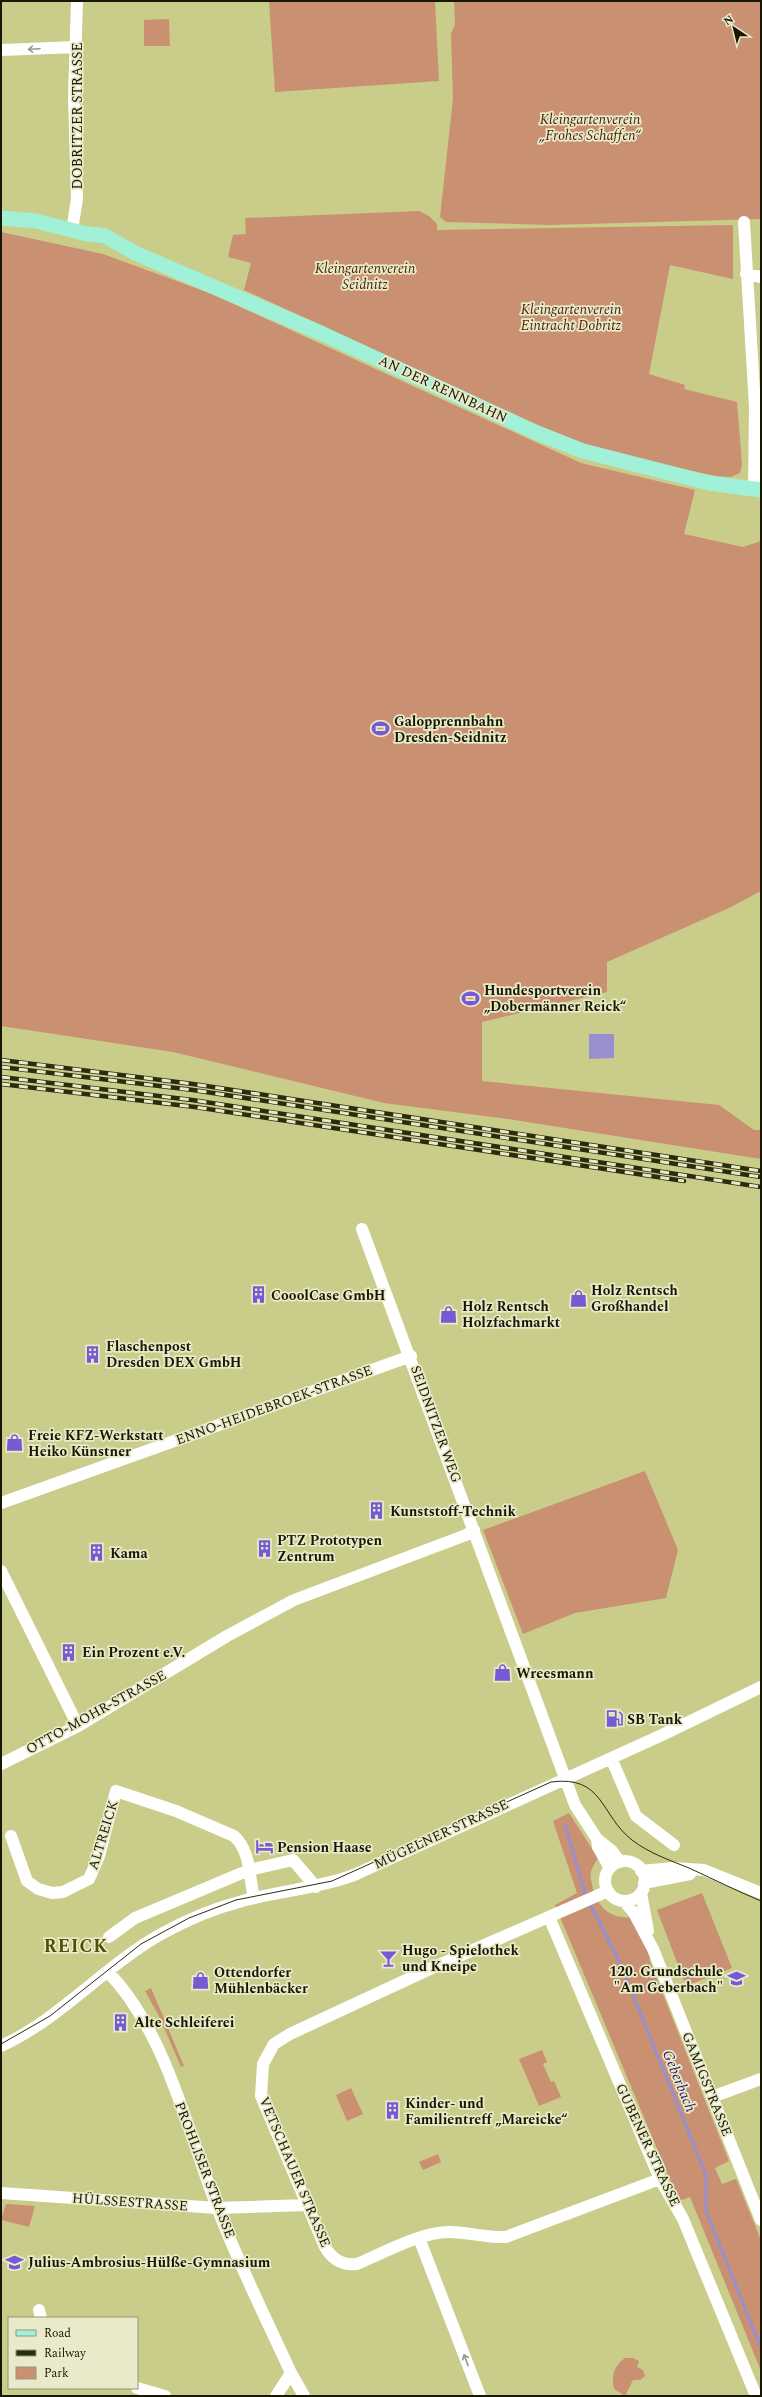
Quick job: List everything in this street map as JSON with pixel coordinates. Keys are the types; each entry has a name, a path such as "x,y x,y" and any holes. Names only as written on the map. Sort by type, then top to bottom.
{"main road":[{"name":"AN DER RENNBAHN","path":"1,218 36,222 105,236 135,253 323,334 537,433 583,452 709,483 757,490"}],"street":[{"name":"DOBRITZER STRASSE","path":"77,1 74,104 77,231"},
{"path":"1,50 76,47"},
{"path":"744,222 755,407 757,490"},
{"path":"746,274 761,277"},
{"name":"SEIDNITZER WEG","path":"362,1229 411,1356 565,1778"},
{"name":"ENNO-HEIDEBROEK-STRASSE","path":"1,1503 411,1356"},
{"name":"OTTO-MOHR-STRASSE","path":"1,1764 78,1726 227,1636 294,1600 466,1535 474,1530"},
{"path":"1,1571 78,1726"},
{"name":"MÜGELNER STRASSE","path":"316,1887 354,1875 611,1758 761,1687"},
{"path":"611,1758 636,1816 642,1822 674,1844"},
{"path":"549,1917 608,1891 605,1879 615,1865 612,1851 597,1839 575,1805 565,1778"},
{"name":"ALTREICK","path":"11,1836 27,1881 38,1889 52,1893 63,1892 89,1879 99,1856 116,1791 176,1811 234,1836 241,1842 249,1870 254,1898"},
{"path":"109,1937 135,1918 249,1870 292,1860 316,1887"},
{"path":"615,1865 632,1863 641,1871 673,1868 704,1870 761,1893"},
{"name":"GAMIGSTRASSE","path":"641,1871 642,1888 653,1949"},
{"path":"624,1901 636,1898 642,1888 687,1874 713,1873"},
{"path":"1,2046 39,2026 108,1972 163,1933 210,1911 254,1898 316,1887"},
{"name":"GAMIGSTRASSE","path":"608,1891 615,1898 624,1901 634,1913 653,1949 761,2220"},
{"name":"VETSCHAUER STRASSE","path":"549,1917 370,1996 290,2034 274,2044 263,2064 261,2096 306,2205 330,2254 348,2265 356,2264 419,2238 447,2232 492,2238 506,2237 660,2179"},
{"name":"GUBENER STRASSE","path":"549,1917 660,2179 683,2219 756,2396"},
{"name":"PROHLISER STRASSE","path":"108,1972 128,1994 146,2022 169,2076 217,2208 291,2373 304,2396"},
{"path":"712,2096 761,2079"},
{"name":"HÜLSSESTRASSE","path":"1,2193 217,2208 306,2205"},
{"path":"419,2238 480,2396"},
{"path":"276,2396 291,2373"},
{"path":"138,2388 165,2396"}],"green space":[{"path":"269,1 435,1 439,81 275,92"},
{"name":"Kleingartenverein „Frohes Schaffen“","path":"454,1 761,1 761,219 550,225 446,222 440,217 453,99 451,34 455,24"},
{"path":"169,19 170,46 144,46 144,20"},
{"path":"419,211 429,216 437,224 437,230 733,225 733,279 670,265 649,374 685,385 684,389 737,402 742,465 740,473 731,477 716,476 640,460 582,443 533,423 244,290 251,263 228,257 233,235 246,234 245,218"},
{"name":"Galopprennbahn Dresden-Seidnitz","path":"1,232 103,254 212,294 581,463 695,490 684,534 743,547 761,541 761,891 729,908 607,962 607,992 482,1022 482,1081 719,1105 754,1130 761,1130 761,1159 508,1119 384,1103 173,1052 1,1026"},
{"path":"645,1471 678,1550 666,1598 575,1613 523,1634 483,1530"},
{"path":"569,1813 598,1858 592,1868 591,1875 596,1898 605,1910 610,1913 617,1916 632,1917 652,1958 649,1959 729,2161 715,2168 722,2184 736,2179 761,2240 761,2371 690,2197 679,2201 555,1905 577,1893 553,1821"},
{"path":"702,1893 732,1968 686,1986 657,1910"},
{"path":"151,1988 184,2066 181,2067 159,2016 145,1991"},
{"path":"542,2050 547,2062 543,2064 551,2082 554,2081 561,2097 539,2106 519,2059"},
{"path":"351,2088 363,2114 347,2121 336,2095"},
{"path":"438,2154 441,2162 423,2170 419,2162"},
{"path":"6,2204 35,2206 29,2227 1,2220"},
{"path":"625,2358 633,2358 639,2361 637,2367 643,2370 645,2376 640,2380 633,2380 625,2396 614,2389 613,2376 618,2364"}],"shaded area":[{"path":"589,1034 614,1034 614,1058 589,1059"}],"waterway":[{"name":"Geberbach","path":"565,1825 586,1897"},
{"name":"Geberbach","path":"589,1902 620,1963 706,2175 706,2211 761,2348"}],"tram line":[{"path":"1,2044 50,2016 141,1944 189,1918 236,1900 332,1881 551,1782 568,1781 582,1785 599,1799 622,1830 632,1840 645,1849 761,1901"}],"railway":[{"path":"1,1060 193,1084 761,1171"},
{"path":"1,1067 193,1090 761,1177"},
{"path":"1,1077 192,1100 761,1187"},
{"path":"1,1084 195,1107 684,1181"}],"place":[{"name":"Galopprennbahn Dresden-Seidnitz","path":"381,729"},
{"name":"Hundesportverein „Dobermänner Reick“","path":"471,998"},
{"name":"CooolCase GmbH","path":"258,1295"},
{"name":"Holz Rentsch Großhandel","path":"578,1298"},
{"name":"Holz Rentsch Holzfachmarkt","path":"449,1314"},
{"name":"Flaschenpost Dresden DEX GmbH","path":"93,1354"},
{"name":"Freie KFZ-Werkstatt Heiko Künstner","path":"15,1443"},
{"name":"Kunststoff-Technik","path":"377,1511"},
{"name":"PTZ Prototypen Zentrum","path":"264,1548"},
{"name":"Kama","path":"97,1553"},
{"name":"Ein Prozent e.V.","path":"69,1652"},
{"name":"Wreesmann","path":"503,1673"},
{"name":"SB Tank","path":"614,1719"},
{"name":"Pension Haase","path":"264,1847"},
{"name":"Hugo - Spielothek und Kneipe","path":"389,1958"},
{"name":"120. Grundschule \"Am Geberbach\"","path":"736,1979"},
{"name":"Ottendorfer Mühlenbäcker","path":"201,1980"},
{"name":"Alte Schleiferei","path":"121,2022"},
{"name":"Kinder- und Familientreff „Mareicke“","path":"392,2111"},
{"name":"Julius-Ambrosius-Hülße-Gymnasium","path":"15,2262"}],"district":[{"name":"REICK","path":"76,1946"}],"park label":[{"name":"Kleingartenverein Seidnitz","path":"365,276"},
{"name":"Kleingartenverein Eintracht Dobritz","path":"571,318"}]}
